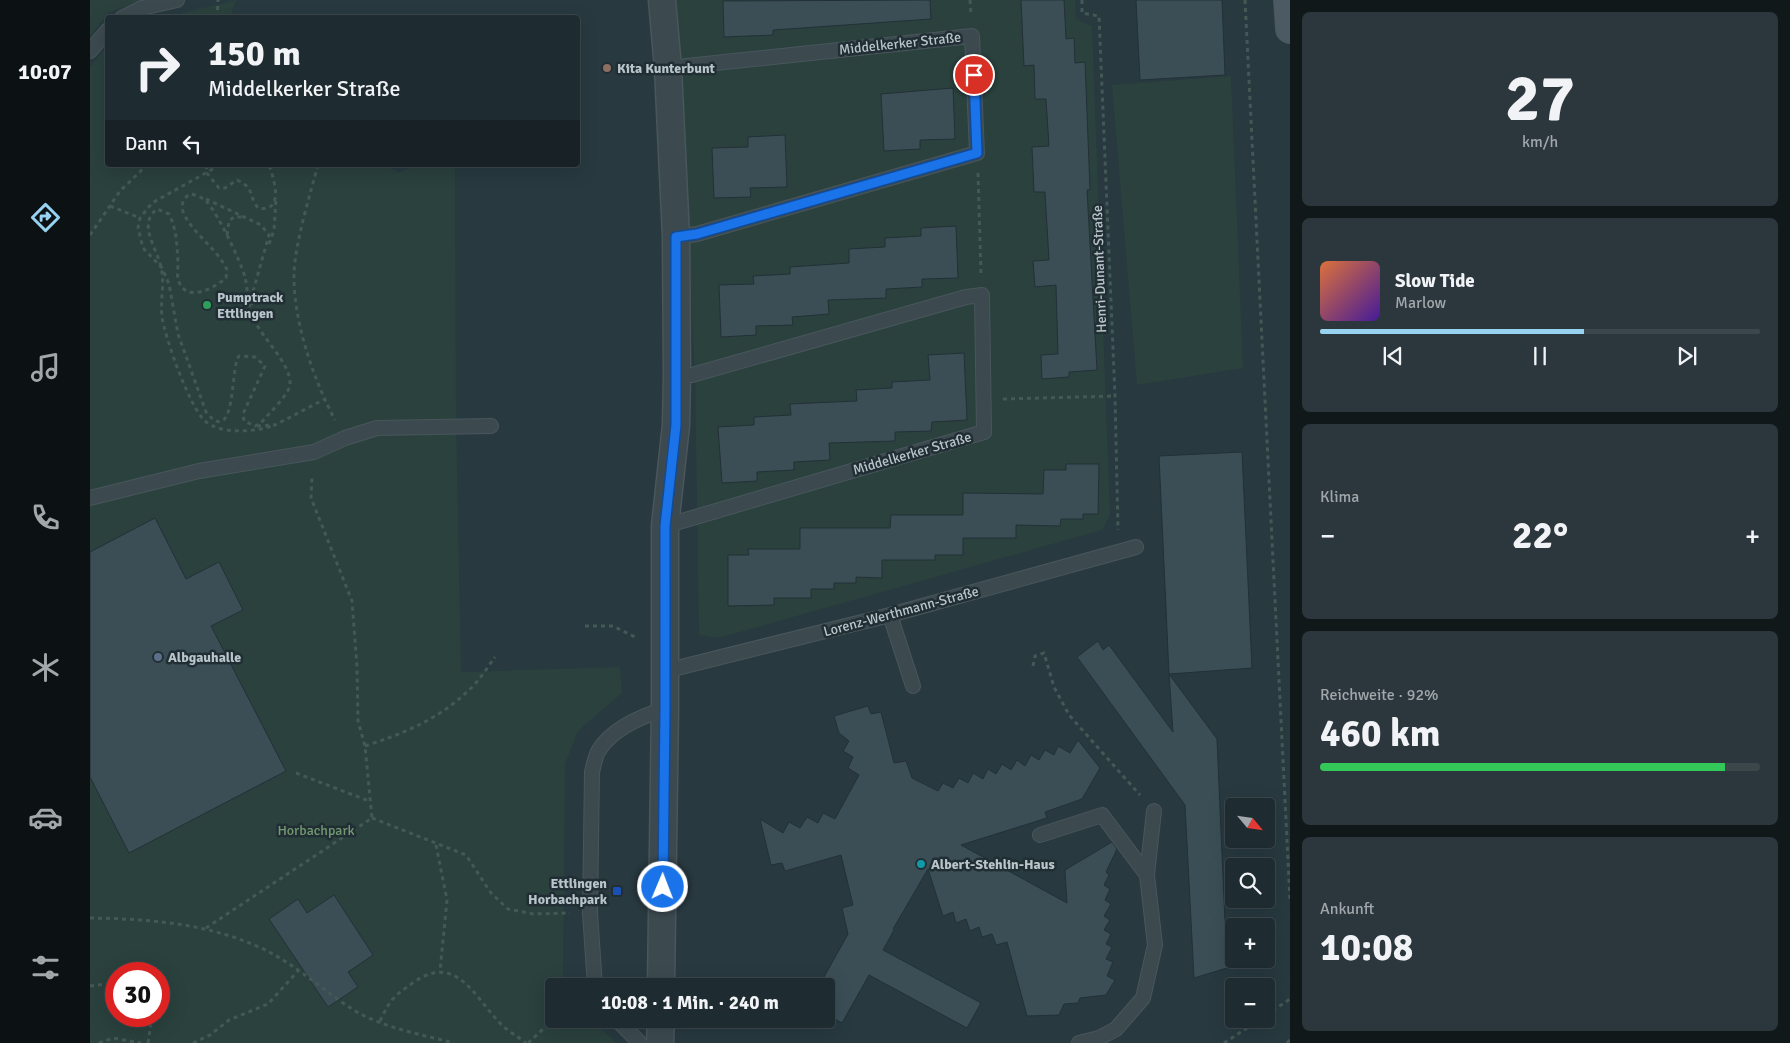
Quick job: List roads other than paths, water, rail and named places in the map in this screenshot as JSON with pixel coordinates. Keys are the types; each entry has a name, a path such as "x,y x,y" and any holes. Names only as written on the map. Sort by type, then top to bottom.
{"main road":[{"path":"1288,0 1290,29"}],"street":[{"path":"661,978 665,709 665,526 676,425 677,375 676,237 668,68 662,0"},
{"path":"660,1043 661,1028"}],"lane":[{"path":"128,15 142,8 178,0"},
{"path":"90,51 105,34"},
{"name":"Middelkerker Straße","path":"668,68 972,36 977,153 697,234 676,237"},
{"name":"Middelkerker Straße","path":"665,526 984,432 982,295 966,297 692,375 677,375"},
{"path":"90,498 199,470 314,452 345,438 377,428 491,426"},
{"name":"Lorenz-Werthmann-Straße","path":"665,671 890,614 1136,548"},
{"path":"890,614 913,686"},
{"path":"594,978 590,913 592,772 599,751 612,735 645,715 665,709"},
{"path":"1079,1043 1098,1038 1116,1029 1143,998 1155,945 1147,875 1154,811"},
{"path":"1040,836 1102,815 1147,875"},
{"path":"625,1028 640,1043"}],"place":[{"name":"Kita Kunterbunt","path":"607,68"},
{"name":"Pumptrack Ettlingen","path":"207,305"},
{"name":"Albgauhalle","path":"158,657"},
{"name":"Albert-Stehlin-Haus","path":"921,864"},
{"name":"Ettlingen Horbachpark","path":"617,891"}],"park label":[{"name":"Horbachpark","path":"316,830"}]}
